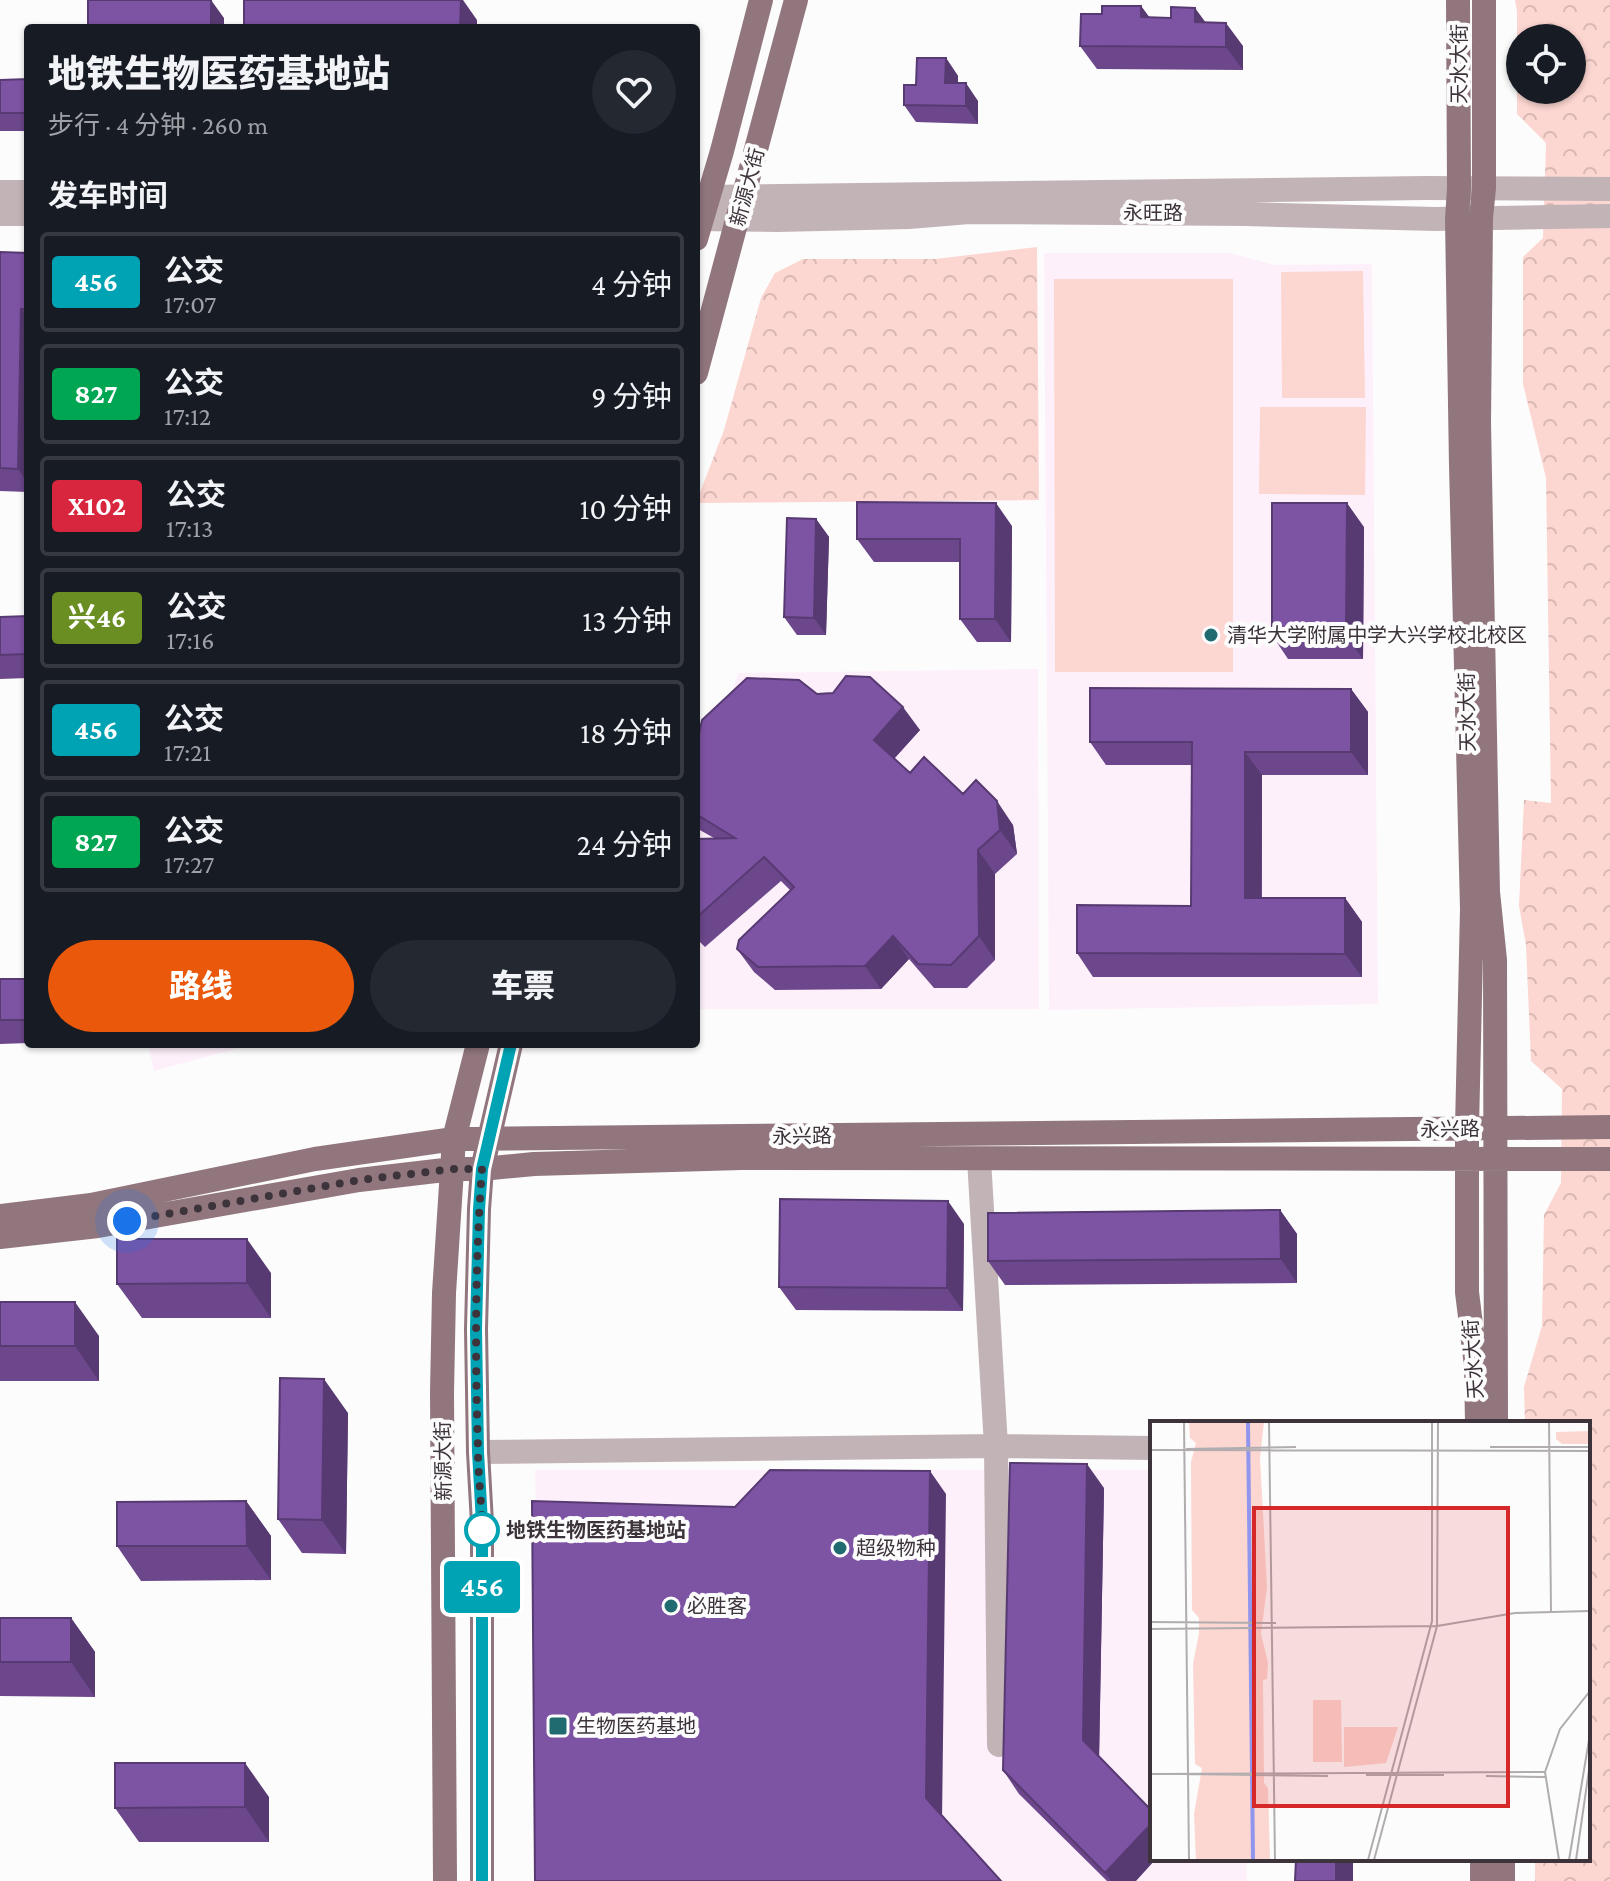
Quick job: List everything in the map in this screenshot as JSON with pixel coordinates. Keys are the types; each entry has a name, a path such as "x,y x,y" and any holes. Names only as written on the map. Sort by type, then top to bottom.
{"main road":[{"name":"新源大街","path":"700,214 722,151 761,0"},
{"name":"新源大街","path":"700,358 796,0"},
{"name":"天水大街","path":"1458,0 1472,188 1481,218 1479,423 1488,892 1495,960 1496,1421"},
{"name":"天水大街","path":"1477,1421 1476,1366 1467,1292 1472,909 1457,219 1472,188 1484,0"},
{"name":"新源大街","path":"445,1881 444,1293 454,1139 477,1048"},
{"name":"新源大街","path":"482,1881 482,1523 476,1329 479,1209 482,1169 510,1048"},
{"name":"永兴路","path":"0,1216 91,1205 315,1159 454,1139 1610,1127"},
{"name":"永兴路","path":"0,1237 98,1226 359,1180 534,1164 741,1158 1610,1159"}],"street":[{"name":"永旺路","path":"700,214 741,208 1472,188 1610,189"},
{"path":"0,192 24,192"},
{"name":"永旺路","path":"741,208 909,217 969,212 1457,219 1610,216"},
{"path":"0,214 24,214"},
{"path":"979,1159 996,1446 999,1745"},
{"path":"478,1452 996,1446 1150,1448"}],"shaded area":[{"name":"清华大学附属中学大兴学校北校区","path":"1044,253 1230,253 1275,265 1372,264 1378,1004 1049,1010"},
{"path":"1038,669 1039,1009 700,1009 700,804 738,673"},
{"path":"149,1048 239,1048 154,1071"},
{"path":"535,1470 1150,1470 1150,1861 1246,1861 1247,1881 543,1881"}],"green space":[{"path":"1515,0 1610,0 1610,1881 1535,1881 1535,1861 1590,1861 1590,1421 1525,1421 1524,1387 1542,1326 1544,1215 1561,1183 1562,1089 1531,1061 1526,945 1519,906 1524,800 1551,803 1546,478 1523,384 1523,257 1543,238 1546,143 1517,114 1517,104 1586,104 1586,24 1517,24"},
{"path":"1037,247 1039,500 700,503 700,493 724,430 761,298 775,273 803,259 935,259"},
{"path":"1363,271 1365,398 1282,398 1281,272"},
{"path":"1054,279 1233,279 1233,672 1055,672"},
{"path":"1260,407 1366,407 1365,495 1259,494"}],"building":[{"path":"88,0 211,0 211,24 88,24"},
{"path":"244,0 461,0 460,24 244,24"},
{"path":"1102,6 1141,6 1141,17 1171,18 1171,7 1195,8 1195,22 1226,23 1226,47 1080,46 1081,14 1102,14"},
{"path":"917,58 946,58 945,83 966,83 966,106 904,105 904,85 916,85"},
{"path":"24,79 24,113 0,113 0,80"},
{"path":"0,252 24,253 18,469 0,468"},
{"path":"857,502 996,503 995,619 960,619 960,539 857,539"},
{"path":"1272,503 1347,503 1346,636 1272,635"},
{"path":"787,518 816,519 814,618 784,617"},
{"path":"24,616 24,654 0,655 0,617"},
{"path":"846,676 870,677 903,707 874,740 910,773 924,757 963,794 976,780 997,801 1000,830 978,850 979,936 951,965 918,964 893,936 865,966 758,967 737,949 739,940 794,887 764,857 700,914 700,839 735,838 700,816 702,720 747,678 799,680 817,694 833,693"},
{"path":"1090,688 1351,689 1351,752 1245,752 1245,898 1345,898 1345,954 1077,953 1077,905 1191,906 1192,742 1090,742"},
{"path":"0,979 24,979 24,1020 0,1020"},
{"path":"780,1199 948,1201 947,1288 779,1287"},
{"path":"1280,1210 1281,1259 988,1261 988,1213"},
{"path":"117,1239 247,1239 247,1283 117,1284"},
{"path":"0,1302 75,1302 75,1346 0,1346"},
{"path":"280,1378 324,1379 322,1520 278,1519"},
{"path":"1010,1463 1087,1464 1083,1740 1150,1809 1150,1825 1105,1873 1003,1770"},
{"path":"770,1470 930,1471 926,1798 1001,1881 535,1881 532,1501 735,1507"},
{"path":"246,1501 247,1546 117,1546 117,1502"},
{"path":"0,1618 71,1618 71,1662 0,1662"},
{"path":"115,1763 245,1763 245,1807 115,1808"},
{"path":"1296,1861 1336,1861 1336,1881 1295,1881"}],"bus line":[{"name":"456","path":"482,1881 482,1523 476,1329 479,1209 482,1169 510,1048"}],"place":[{"name":"清华大学附属中学大兴学校北校区","path":"1211,635"},
{"name":"地铁生物医药基地站","path":"482,1530"},
{"name":"超级物种","path":"840,1548"},
{"name":"必胜客","path":"671,1606"},
{"name":"生物医药基地","path":"558,1726"}],"route":[{"path":"127,1221 359,1180 453,1169 482,1169 476,1329 482,1530"}]}
